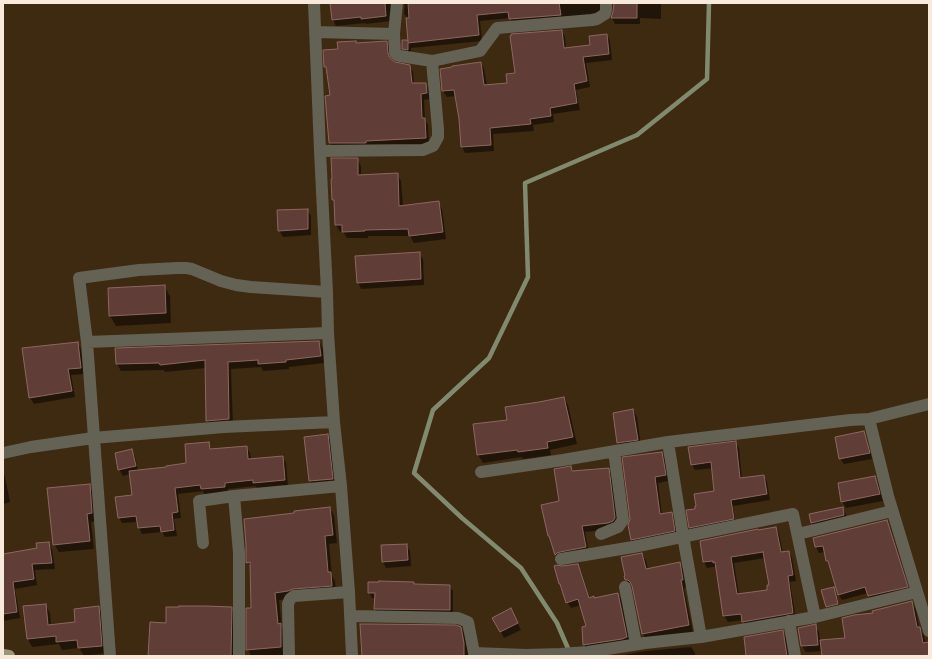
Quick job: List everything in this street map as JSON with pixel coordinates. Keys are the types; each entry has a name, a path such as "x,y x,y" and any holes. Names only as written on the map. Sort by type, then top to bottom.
{"main road":[{"path":"3,655 9,656"}],"street":[{"path":"314,3 328,292 328,333 334,422 341,486 351,616 352,656"},
{"path":"397,3 394,34 395,53 397,55 432,61 480,51 497,28 597,19 605,14 606,3"},
{"path":"315,32 394,34"},
{"path":"320,151 423,150 433,146 438,137 438,130 432,61"},
{"path":"110,656 87,342 79,278 139,270 186,268 192,269 221,282 236,285 328,292"},
{"path":"87,342 328,333"},
{"path":"481,472 668,442 868,419 929,404"},
{"path":"868,419 892,511 929,631"},
{"path":"3,453 31,447 94,438 224,428 334,422"},
{"path":"668,442 700,636"},
{"path":"601,534 618,527 623,520 614,451"},
{"path":"203,543 199,501 234,496 341,486"},
{"path":"234,496 239,553 239,656"},
{"path":"798,534 892,511"},
{"path":"561,559 633,547 793,514 815,617"},
{"path":"625,587 636,644"},
{"path":"289,656 288,604 290,599 294,596 349,592"},
{"path":"351,616 458,618 468,622 474,654 560,654 588,652 700,636 815,617 917,592"},
{"path":"789,621 795,656"}],"building":[{"path":"330,3 385,3 386,16 332,20"},
{"path":"408,3 559,3 561,15 509,19 508,12 477,15 479,35 408,43 408,50 402,49 402,40 407,40 408,42 406,18 409,18"},
{"path":"614,3 637,3 637,18 611,18"},
{"path":"562,30 564,48 590,45 589,36 607,34 609,54 583,57 587,81 574,84 577,103 550,108 551,116 530,119 531,124 490,128 491,145 461,147 459,119 454,90 442,91 440,69 481,62 484,85 507,83 506,74 515,73 511,34"},
{"path":"356,41 356,43 387,41 390,58 395,62 410,65 412,83 426,83 427,93 421,94 422,118 425,118 426,138 366,141 366,143 329,143 325,96 330,95 326,67 324,67 323,50 338,49 337,42"},
{"path":"331,158 358,158 358,175 398,173 399,206 439,201 443,232 409,236 408,229 342,232 342,225 335,225 334,200 332,200"},
{"path":"308,209 308,229 278,231 277,210"},
{"path":"420,252 421,279 357,283 355,256"},
{"path":"165,285 166,313 109,316 108,288"},
{"path":"319,341 321,356 286,360 286,362 258,364 258,360 228,362 229,419 206,421 205,360 160,365 159,363 116,364 115,348"},
{"path":"78,342 81,368 68,369 72,391 29,398 22,348"},
{"path":"564,397 573,437 547,442 548,448 477,455 473,424 507,420 505,407"},
{"path":"633,409 638,440 617,443 613,413"},
{"path":"864,431 870,453 839,459 835,437"},
{"path":"328,434 333,479 309,481 304,437"},
{"path":"736,441 740,478 764,475 767,494 731,500 734,519 689,528 686,510 695,509 694,494 714,491 711,462 691,465 688,447"},
{"path":"209,442 210,449 247,446 248,459 283,456 285,480 253,483 253,480 225,483 225,487 201,489 200,485 175,488 178,512 172,513 174,530 161,532 160,526 138,528 136,516 118,518 115,497 132,495 129,471 186,463 185,444"},
{"path":"132,449 136,466 118,470 115,453"},
{"path":"662,452 666,475 655,477 660,514 672,512 675,531 631,540 628,525 630,519 622,457"},
{"path":"571,466 572,471 609,468 615,518 613,521 608,523 582,526 586,547 560,552 555,555 548,536 541,505 559,501 554,469"},
{"path":"875,476 880,494 841,502 838,483"},
{"path":"90,484 92,513 87,514 90,541 53,545 47,488"},
{"path":"330,507 333,535 325,536 328,572 331,572 332,586 293,589 275,593 278,624 281,623 281,647 246,650 246,608 251,608 250,562 246,563 244,519"},
{"path":"843,507 844,515 811,523 809,514"},
{"path":"887,520 908,587 868,596 865,587 838,595 828,561 826,561 823,546 815,547 813,538"},
{"path":"776,527 781,552 789,551 793,575 788,576 793,613 742,622 741,614 723,616 715,562 703,562 700,541","holes":["763,552 769,585 767,585 767,590 737,594 731,557"]},
{"path":"49,542 52,563 32,564 34,579 13,582 17,612 3,614 3,554 37,548 36,543"},
{"path":"407,544 408,560 382,562 381,545"},
{"path":"642,553 646,569 680,562 683,580 681,580 689,625 642,634 632,586 628,580 625,580 621,557"},
{"path":"578,564 589,598 618,593 627,637 583,645 582,627 586,626 578,599 566,603 554,566"},
{"path":"379,581 450,585 450,610 374,609 375,593 368,593 368,582"},
{"path":"834,587 838,604 826,607 821,590"},
{"path":"912,601 917,627 920,627 923,643 929,642 929,655 822,656 820,640 845,638 842,618 873,613 872,611"},
{"path":"46,604 48,625 75,622 74,609 99,606 102,646 78,648 77,640 56,642 56,636 27,639 23,606"},
{"path":"166,607 232,607 231,656 148,656 150,622 166,623"},
{"path":"511,608 518,623 500,632 492,618"},
{"path":"360,624 456,625 461,627 464,643 464,656 362,656"},
{"path":"816,624 818,645 801,646 798,628"},
{"path":"783,630 787,656 746,656 744,637"}],"waterway":[{"path":"570,653 557,623 521,568 462,518 414,473 433,410 489,358 528,277 525,183 637,135 707,79 709,3"}]}
